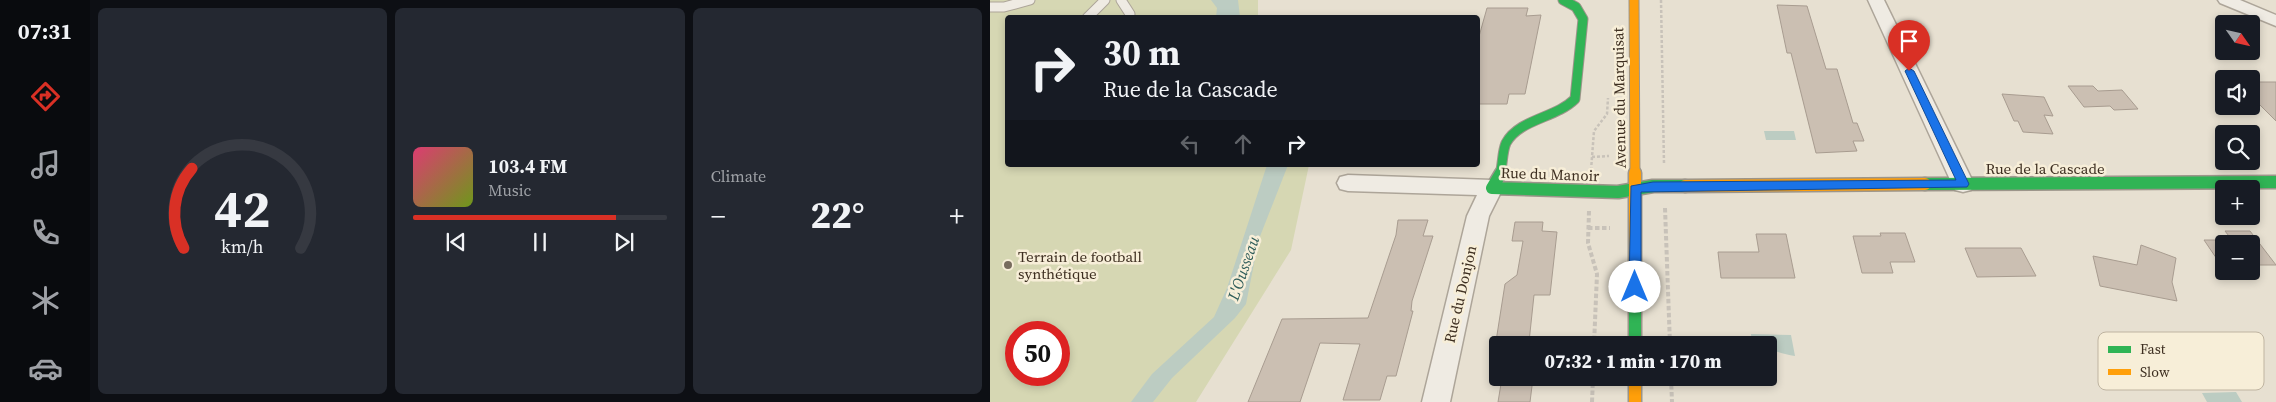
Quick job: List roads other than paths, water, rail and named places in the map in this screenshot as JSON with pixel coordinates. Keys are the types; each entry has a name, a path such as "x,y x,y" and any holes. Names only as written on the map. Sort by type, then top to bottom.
{"street":[{"name":"Rue du Manoir","path":"1563,0 1576,7 1583,19 1575,99 1559,115 1533,123 1511,137 1504,147 1501,157 1501,171 1492,188 1618,192 1635,188"},
{"name":"Avenue du Marquisat","path":"1634,0 1635,336"},
{"path":"1876,0 1963,184"},
{"path":"2226,0 2276,21"},
{"name":"Rue de la Cascade","path":"1635,188 1653,186 2276,182"},
{"path":"1348,183 1492,188"},
{"name":"Rue du Donjon","path":"1436,402 1478,216 1492,188"},
{"path":"1635,386 1635,402"}],"lane":[{"path":"990,7 1004,7 1030,0"},
{"path":"1090,15 1105,0"},
{"path":"1121,0 1130,15"}],"water":[{"path":"1211,0 1238,0 1240,15 1216,15 1217,8"},
{"path":"1764,131 1794,131 1796,140 1766,140"},
{"name":"L'Ousseau","path":"1266,167 1287,167 1259,239 1246,304 1235,318 1172,378 1153,402 1131,402 1152,374 1214,317 1227,288"},
{"path":"1751,334 1791,335 1795,356 1777,352 1777,336 1751,336"},
{"path":"2236,392 2242,402 2207,402 2202,393"}],"place":[{"name":"Terrain de football synthétique","path":"1008,265"}]}
